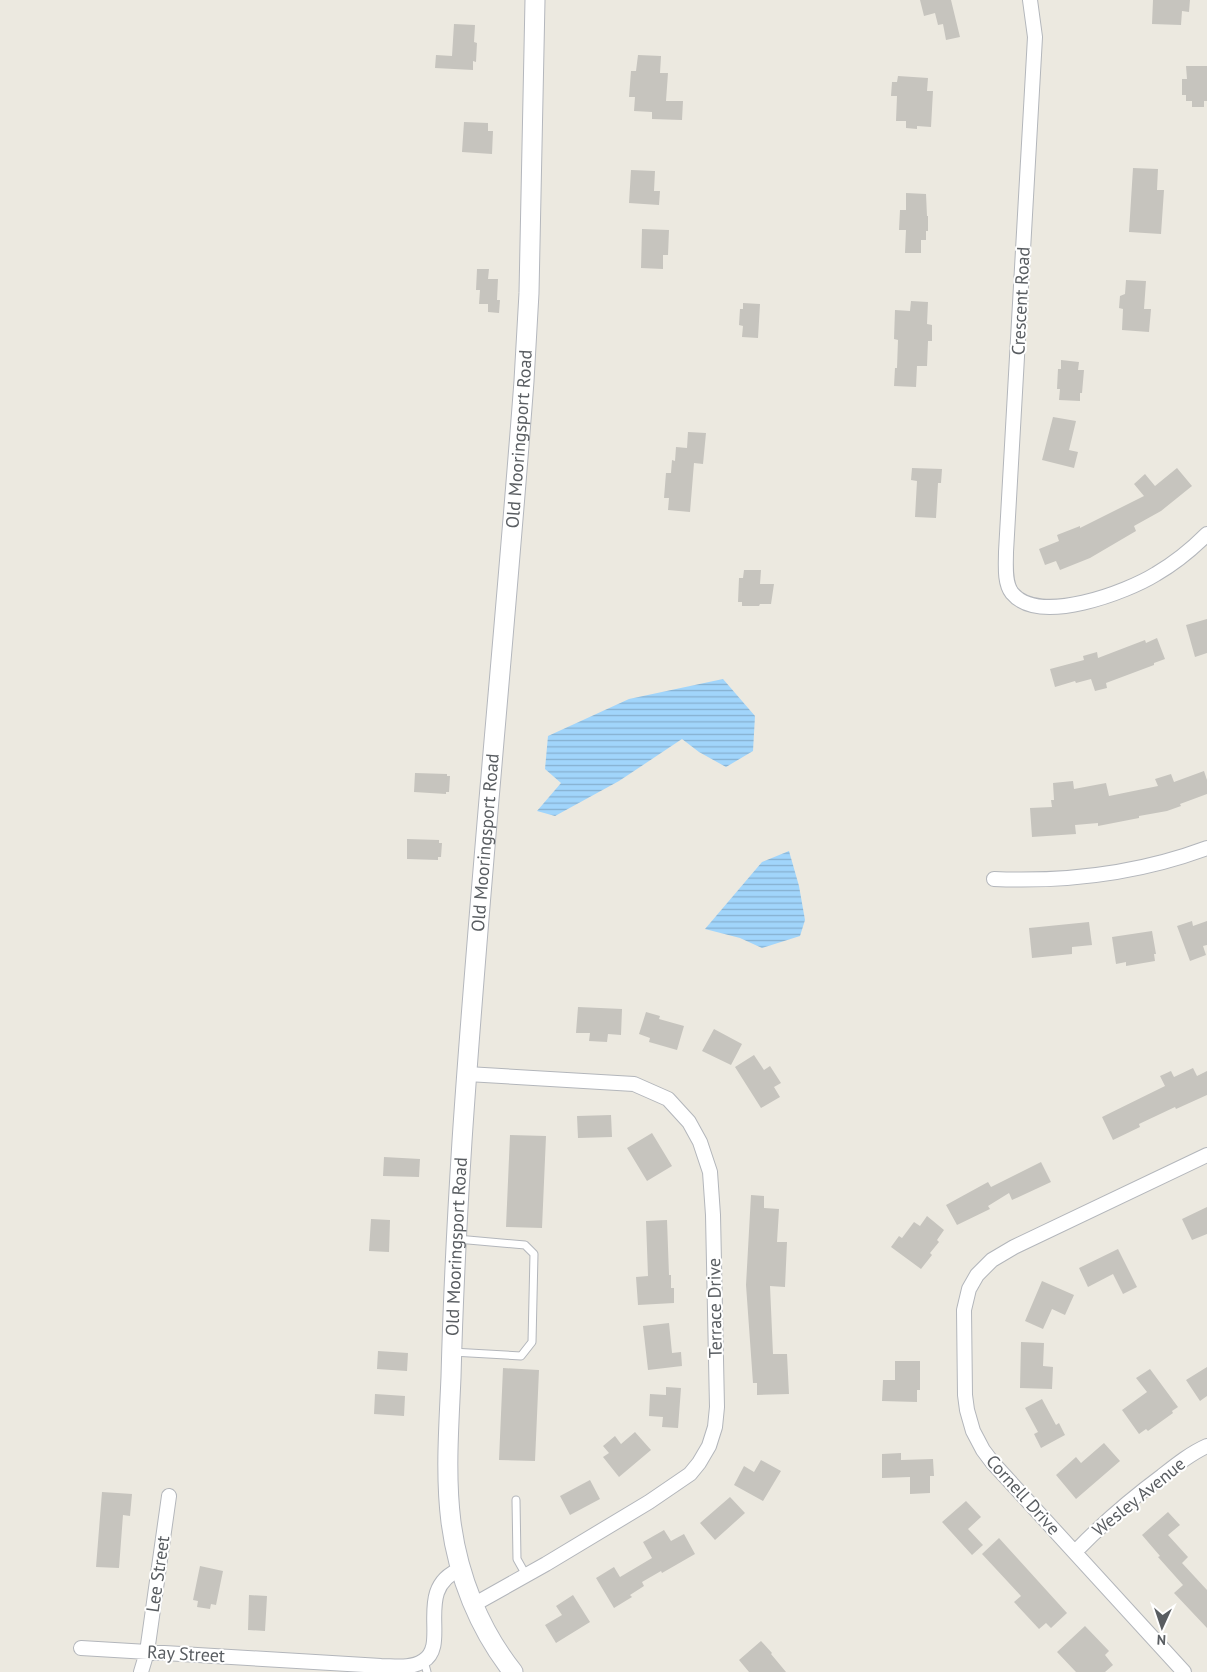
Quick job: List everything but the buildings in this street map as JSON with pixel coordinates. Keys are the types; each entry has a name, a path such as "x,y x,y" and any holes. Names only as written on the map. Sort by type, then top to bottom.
{"main road":[{"name":"Old Mooringsport Road","path":"513,1672 493,1644 473,1605 461,1569 453,1532 449,1499 448,1462 456,1239 467,1074 524,381 529,293 535,0"}],"street":[{"name":"Crescent Road","path":"1030,0 1035,37 1006,552 1008,584 1011,592 1018,598 1032,604 1064,606 1093,601 1120,592 1155,575 1195,546 1207,534"},
{"path":"994,880 1096,875 1159,863 1207,848"},
{"name":"Terrace Drive","path":"467,1074 623,1082 646,1088 668,1099 689,1122 700,1142 710,1172 713,1215 718,1407 715,1427 709,1446 690,1474 649,1502 473,1605"},
{"name":"Cornell Drive","path":"1184,1672 983,1450 967,1410 965,1395 964,1310 969,1289 977,1275 992,1260 1014,1247 1207,1155"},
{"name":"Wesley Avenue","path":"1075,1552 1098,1528 1136,1495 1176,1465 1207,1446"},
{"name":"Lee Street","path":"141,1672 147,1652 169,1496"},
{"name":"Ray Street","path":"81,1648 399,1667 426,1666 432,1646 436,1594 444,1578 461,1569"}],"lane":[{"path":"452,1352 521,1356 532,1342 534,1254 525,1245 456,1239"},
{"path":"516,1500 517,1558 526,1575"}],"water":[{"path":"723,679 755,716 753,751 726,767 699,752 682,739 619,781 555,816 537,811 561,783 545,769 548,736 629,699"},
{"path":"789,851 799,886 805,920 800,936 762,948 740,938 705,929 762,862"}]}
